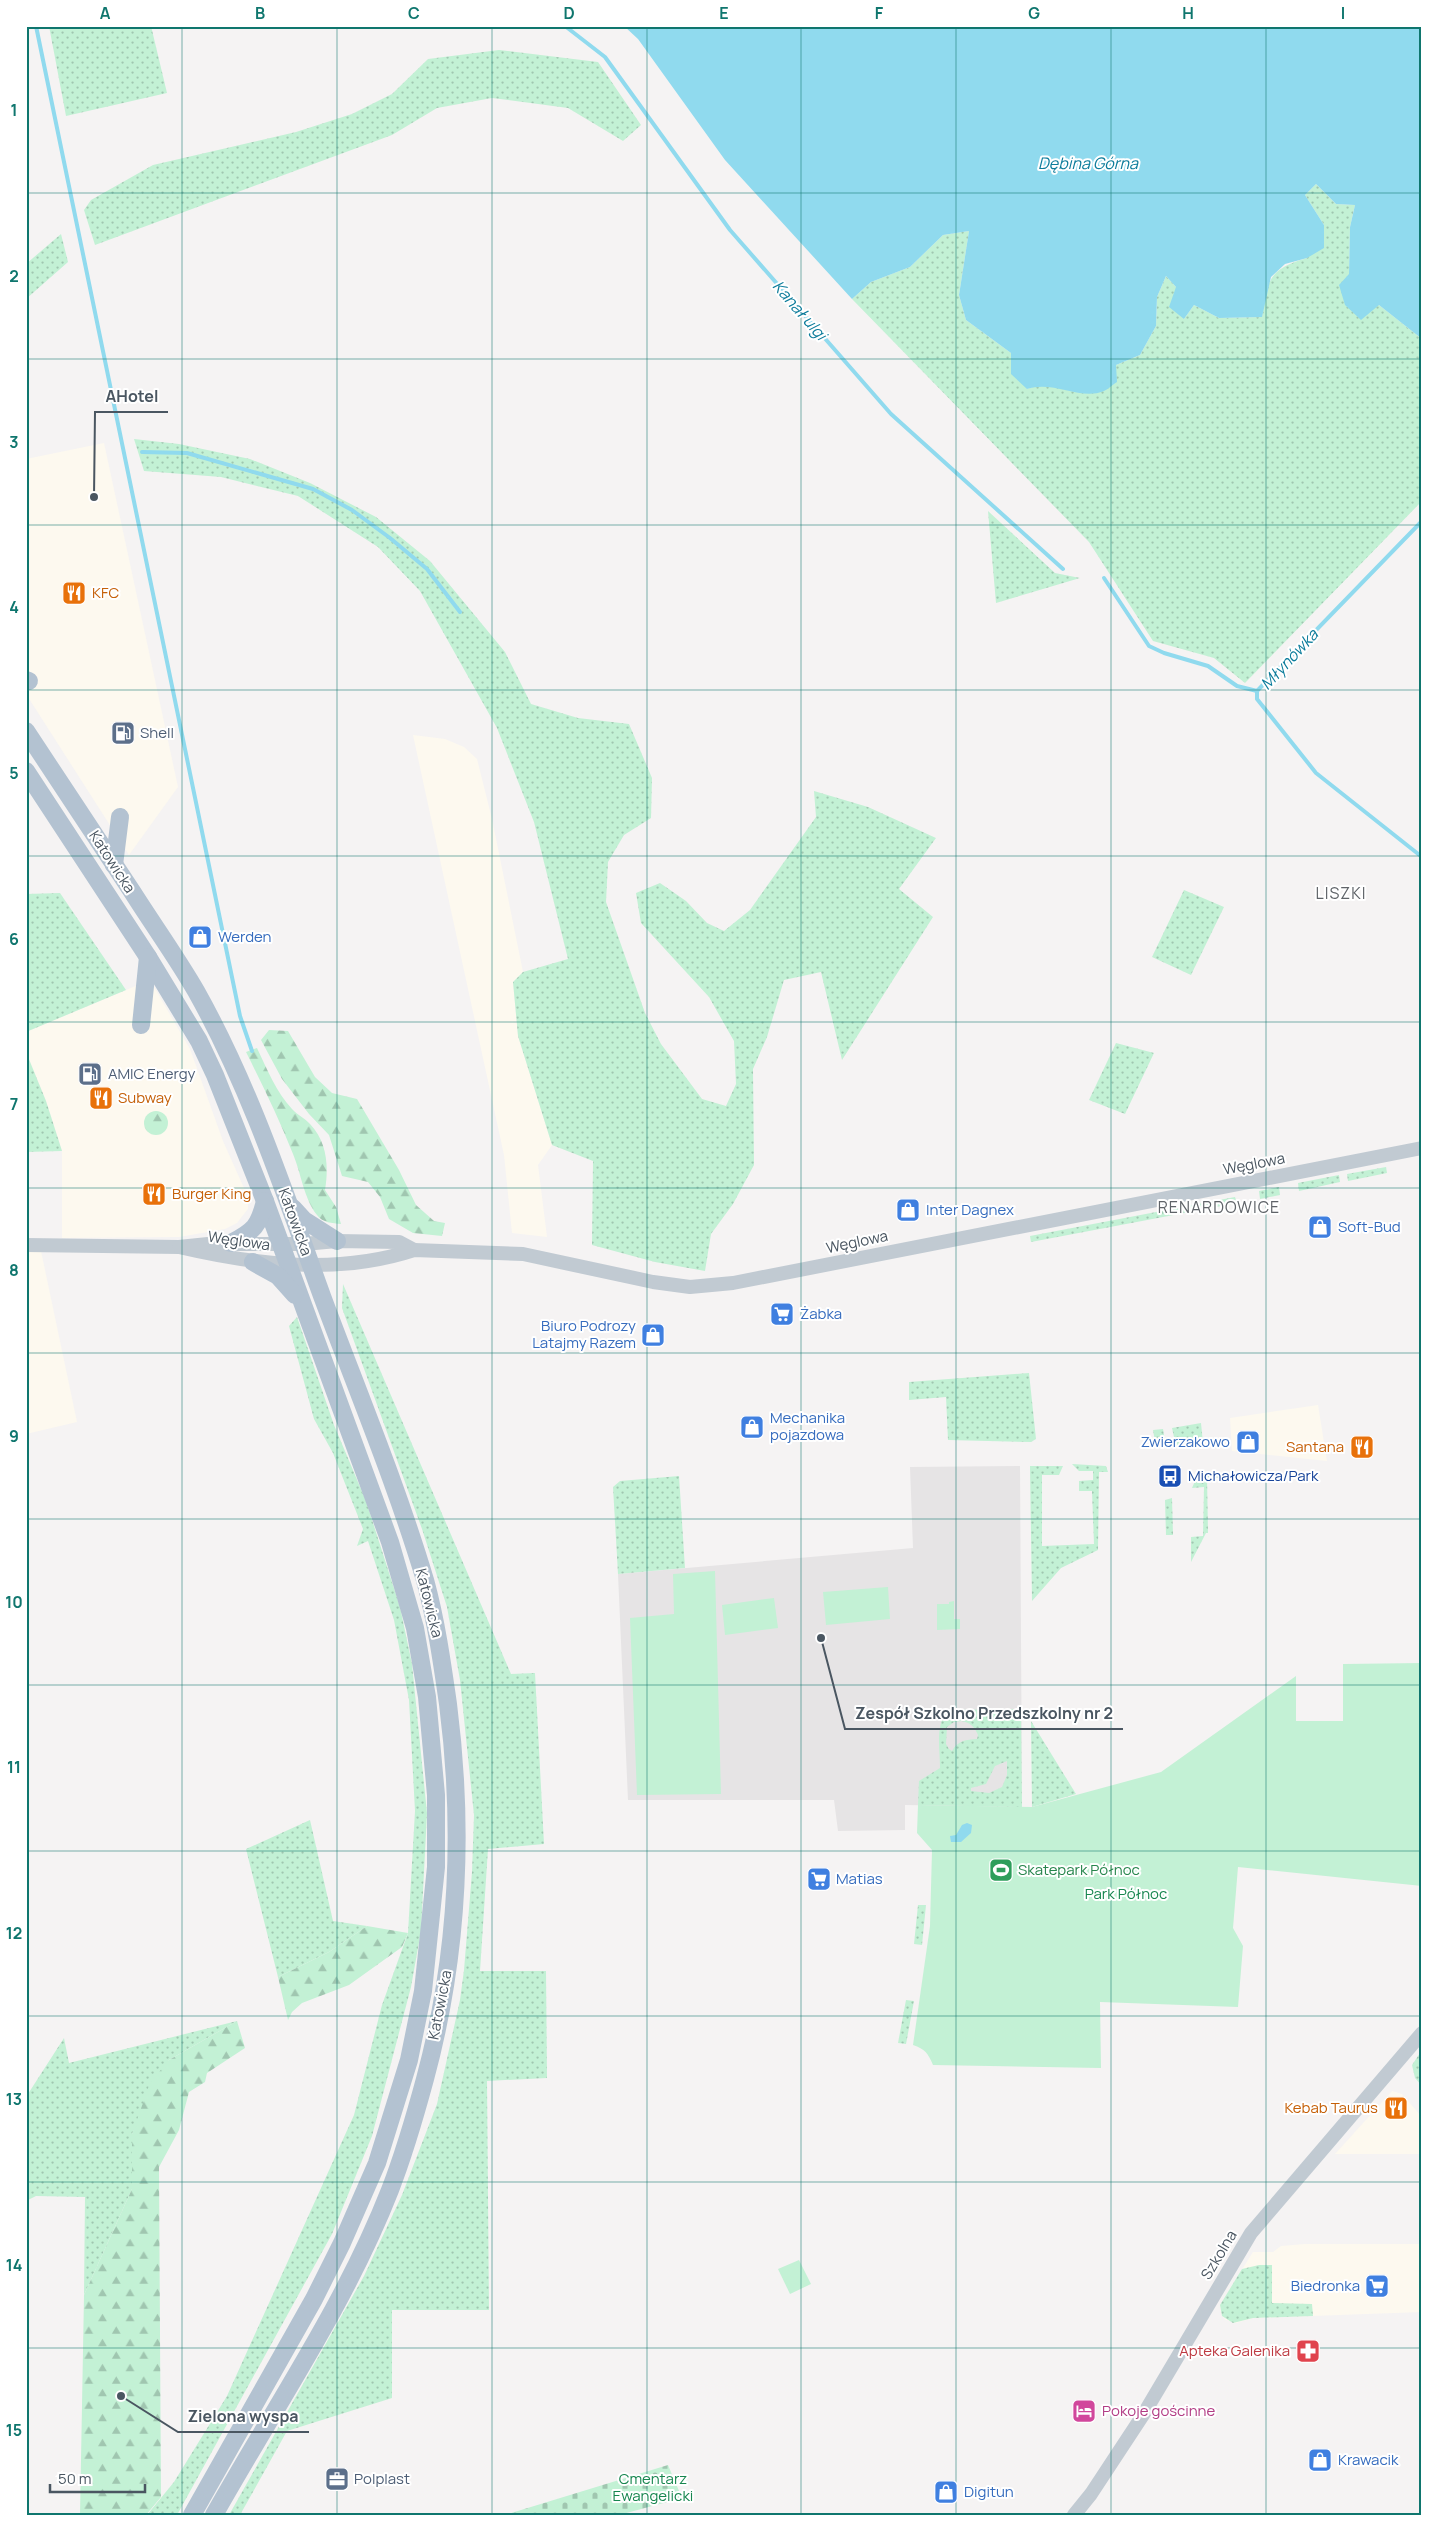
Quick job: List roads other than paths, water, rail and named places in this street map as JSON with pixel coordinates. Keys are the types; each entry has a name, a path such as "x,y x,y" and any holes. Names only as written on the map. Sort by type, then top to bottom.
{"main road":[{"name":"Katowicka","path":"26,731 196,991 240,1082 304,1244 404,1516 426,1583 441,1655 453,1745 458,1824 455,1903 446,1986 426,2075 390,2191 332,2310 214,2515"},
{"name":"Katowicka","path":"26,771 148,957 199,1041 265,1201 390,1542 416,1628 427,1697 436,1795 436,1867 433,1917 424,1991 409,2060 378,2163 342,2243 314,2299 192,2515"},
{"path":"114,865 120,816"},
{"path":"141,1025 148,957"},
{"path":"232,1243 249,1234 260,1221 265,1201"},
{"path":"289,1204 304,1220 337,1241"},
{"path":"253,1262 278,1276 303,1306"}],"street":[{"name":"Węglowa","path":"179,1247 253,1262 288,1264 342,1265 414,1250 523,1254 653,1282 690,1287 733,1283 1422,1148"},
{"name":"Węglowa","path":"26,1245 179,1247 232,1243 304,1244 337,1241 399,1242 414,1250"},
{"name":"Szkolna","path":"1074,2515 1144,2415 1251,2233 1422,2033"}],"water":[{"name":"Dębina Górna","path":"624,26 1422,26 1422,339 1379,305 1361,320 1345,305 1339,285 1349,274 1350,227 1355,205 1336,204 1316,184 1305,195 1324,225 1324,248 1307,258 1285,264 1271,277 1262,317 1219,318 1194,305 1184,319 1169,307 1176,287 1166,276 1157,297 1156,326 1140,355 1116,365 1117,382 1106,390 1086,394 1047,387 1027,389 1011,374 1011,353 966,320 959,295 969,231 943,235 910,267 871,282 852,299 725,160 638,39"},
{"path":"967,1823 972,1825 971,1833 961,1842 951,1842 950,1836 956,1835 962,1825"}],"waterway":[{"path":"36,26 240,1016 252,1051"},
{"name":"Kanał ulgi","path":"565,26 605,57 730,230 891,414 1063,569"},
{"path":"142,452 187,453 313,489 352,510 390,538 427,569 460,612"},
{"name":"Młynówka","path":"1422,521 1257,691 1257,699 1316,773 1422,857"},
{"name":"Kanał ulgi","path":"1104,578 1149,646 1164,653 1208,666 1237,686 1257,691"}],"place":[{"name":"AHotel","path":"94,497"},
{"name":"KFC","path":"74,593"},
{"name":"Shell","path":"123,733"},
{"name":"Werden","path":"200,937"},
{"name":"AMIC Energy","path":"90,1074"},
{"name":"Subway","path":"101,1098"},
{"name":"Burger King","path":"154,1194"},
{"name":"Inter Dagnex","path":"908,1210"},
{"name":"Soft-Bud","path":"1320,1227"},
{"name":"Żabka","path":"782,1314"},
{"name":"Biuro Podrozy Latajmy Razem","path":"653,1335"},
{"name":"Mechanika pojazdowa","path":"752,1427"},
{"name":"Zwierzakowo","path":"1248,1442"},
{"name":"Santana","path":"1362,1447"},
{"name":"Michałowicza/Park","path":"1170,1476"},
{"name":"Zespół Szkolno Przedszkolny nr 2","path":"821,1638"},
{"name":"Skatepark Północ","path":"1001,1870"},
{"name":"Matias","path":"819,1879"},
{"name":"Kebab Taurus","path":"1396,2108"},
{"name":"Biedronka","path":"1377,2286"},
{"name":"Apteka Galenika","path":"1308,2351"},
{"name":"Zielona wyspa","path":"121,2396"},
{"name":"Pokoje gościnne","path":"1084,2411"},
{"name":"Krawacik","path":"1320,2460"},
{"name":"Polplast","path":"337,2479"},
{"name":"Digitun","path":"946,2492"}],"district":[{"name":"LISZKI","path":"1341,893"},
{"name":"RENARDOWICE","path":"1219,1207"}],"park label":[{"name":"Park Północ","path":"1126,1894"},
{"name":"Cmentarz Ewangelicki","path":"653,2488"}]}
